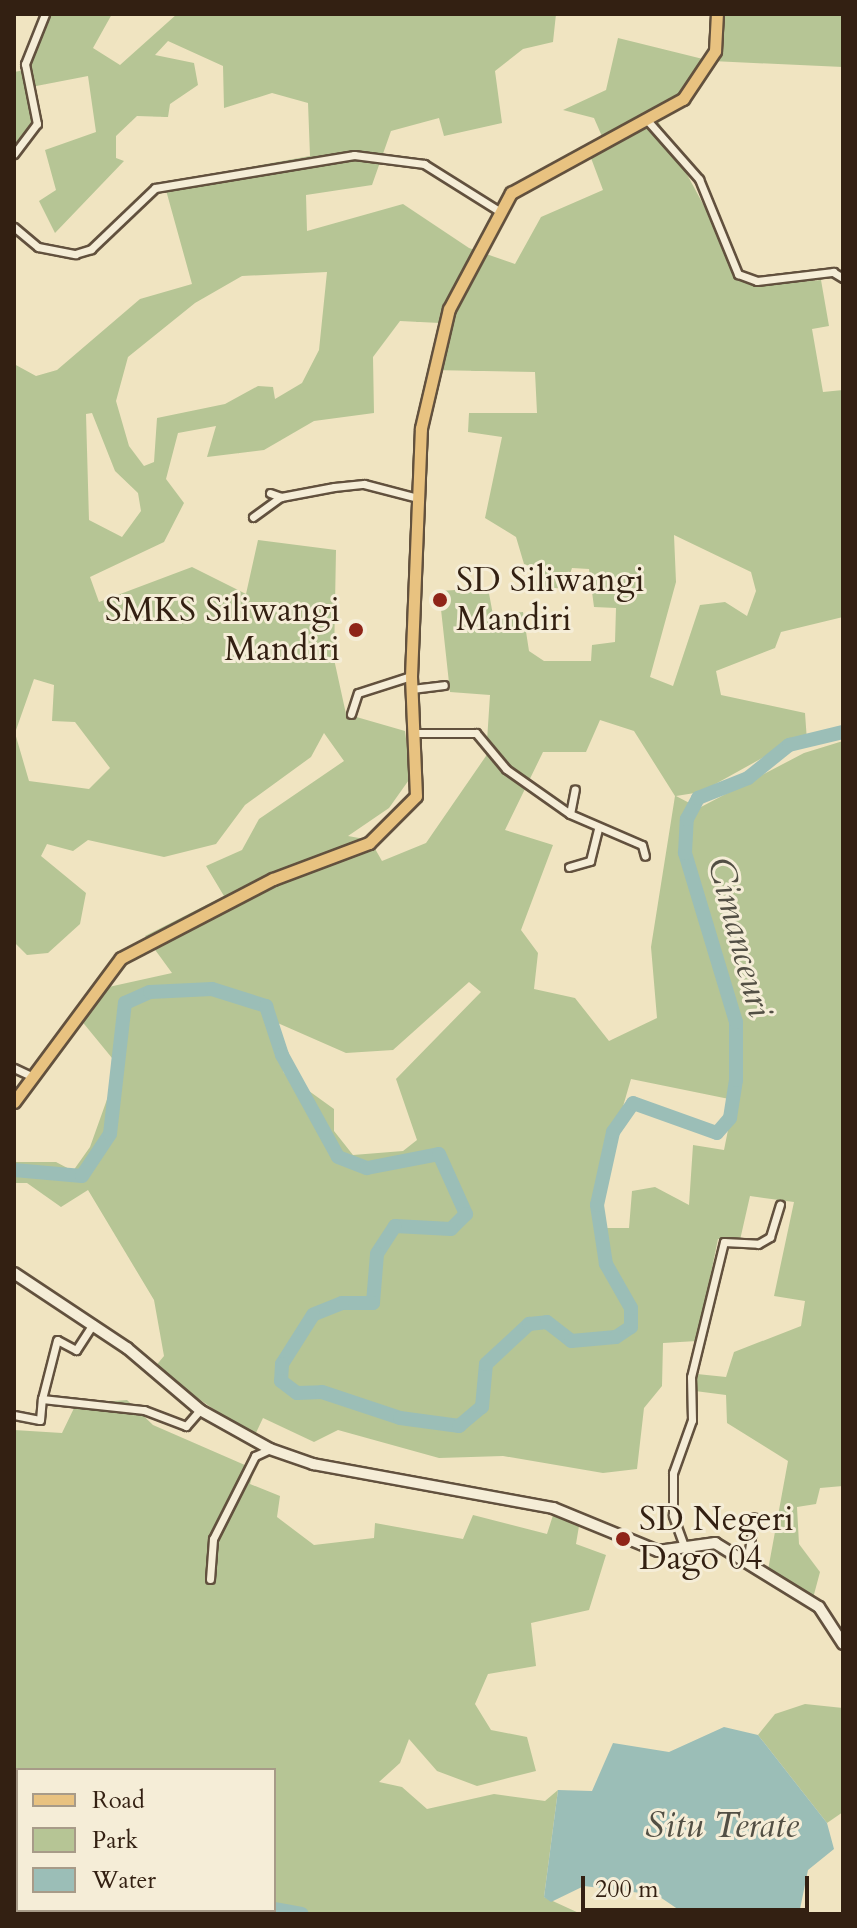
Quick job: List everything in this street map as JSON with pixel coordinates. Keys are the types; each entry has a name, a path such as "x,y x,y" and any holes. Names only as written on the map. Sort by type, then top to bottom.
{"main road":[{"path":"14,1102 136,947 273,879 369,843 416,796 418,733 412,682 421,428 436,353 449,309 511,193 683,99 709,65 717,14"}],"street":[{"path":"14,154 37,124 25,64 45,14"},
{"path":"647,120 699,179 738,274 757,281 833,272 843,278"},
{"path":"14,227 38,247 75,254 91,249 155,188 354,155 424,164 499,211"},
{"path":"253,517 281,497 364,484 418,498"},
{"path":"270,493 281,497"},
{"path":"351,714 358,693 412,682 444,685"},
{"path":"418,733 476,733 501,764 570,814 598,829 642,845 645,856"},
{"path":"570,814 575,789"},
{"path":"569,867 590,861 598,829"},
{"path":"14,1068 35,1078"},
{"path":"684,1546 673,1515 673,1473 692,1420 691,1377 724,1242 758,1244 770,1237 780,1205"},
{"path":"14,1273 93,1324 200,1410 270,1449 313,1464 553,1508 658,1551 715,1543 748,1557 819,1607 843,1644"},
{"path":"14,1415 40,1420 42,1399 57,1340 76,1350 93,1324"},
{"path":"42,1399 144,1410 186,1426 200,1410"},
{"path":"210,1579 213,1539 255,1456 270,1449"},
{"path":"748,1557 754,1517"}],"green space":[{"path":"47,14 112,14 93,48 120,65 177,14 556,14 553,42 523,49 495,71 502,123 444,136 439,118 391,131 372,185 306,195 307,231 403,204 469,248 515,264 541,217 603,190 588,150 604,141 594,118 563,110 606,90 618,38 711,61 714,14 843,14 843,67 712,61 656,117 743,278 761,285 821,280 829,326 812,329 823,392 843,390 843,617 781,632 775,648 716,671 721,695 805,713 807,741 782,747 701,792 676,796 699,808 804,753 843,741 843,1486 820,1488 816,1504 797,1507 799,1544 820,1572 812,1602 768,1570 788,1461 727,1423 726,1395 695,1391 697,1374 726,1377 734,1352 801,1326 805,1301 774,1296 794,1202 750,1196 740,1240 718,1239 697,1341 663,1343 662,1386 644,1408 637,1469 603,1473 503,1456 439,1458 338,1430 314,1442 263,1418 254,1437 154,1368 164,1356 154,1300 88,1190 61,1207 27,1183 14,1183 14,1162 56,1162 73,1171 90,1147 110,1091 112,1058 80,1019 95,990 172,973 145,936 224,896 206,866 242,850 259,819 344,761 324,733 311,757 245,805 216,844 164,857 88,840 73,851 47,844 41,856 86,893 80,924 48,953 27,955 14,942 14,364 36,376 57,370 140,299 192,284 164,183 310,156 308,103 272,93 224,108 223,66 168,41 155,55 194,63 198,85 170,104 168,117 137,116 116,136 116,158 124,161 55,233 39,201 56,190 45,150 96,132 88,76 31,87 34,126 14,154 14,72 30,69","holes":["327,272 319,350 302,383 275,399 273,387 258,386 225,404 157,418 154,462 144,466 129,446 116,401 128,357 195,303 242,276","400,321 440,323 431,370 535,372 537,413 469,413 468,432 502,437 485,518 516,537 524,564 538,569 536,586 565,589 572,568 589,569 594,607 616,608 615,642 592,645 591,661 544,661 529,651 523,612 493,615 488,588 439,591 450,692 490,695 486,756 426,843 382,861 370,840 348,836 389,808 411,777 405,731 346,714 334,659 336,550 258,540 246,594 192,567 99,602 90,577 164,542 184,503 166,479 178,433 216,426 207,457 264,450 314,421 374,413 373,357","92,413 115,471 138,493 141,511 122,537 89,520 86,414","674,535 751,572 756,591 747,616 725,602 700,605 673,686 650,677 676,582","34,679 54,685 52,721 75,722 110,768 89,789 29,781 15,733","600,720 634,731 675,796 651,947 657,1018 609,1041 575,998 534,989 538,953 521,930 553,845 505,830 543,752 586,752","469,982 481,992 396,1079 417,1140 403,1151 353,1155 334,1131 334,1109 284,1073 264,1017 346,1053 393,1050","631,1079 734,1100 724,1150 693,1145 689,1205 655,1187 632,1191 629,1228 606,1228 594,1206"]},
{"path":"127,1400 153,1425 254,1469 250,1484 280,1496 277,1517 314,1545 374,1538 375,1523 463,1539 473,1515 547,1534 554,1512 580,1520 576,1544 606,1555 589,1610 531,1623 536,1666 488,1674 475,1704 491,1730 527,1737 536,1771 477,1786 437,1771 409,1739 400,1763 379,1782 402,1787 427,1809 494,1794 545,1801 558,1790 544,1897 581,1914 14,1914 14,1430 62,1433 76,1404"},
{"path":"805,1704 843,1708 843,1812 827,1823 758,1735 775,1714"}],"water":[{"name":"Situ Terate","path":"724,1727 758,1735 827,1823 834,1849 808,1870 799,1914 685,1914 657,1895 584,1886 551,1902 544,1897 558,1790 592,1791 613,1743 669,1752"}],"waterway":[{"name":"Cimanceuri","path":"14,1170 82,1176 110,1134 125,1003 150,992 212,989 266,1006 282,1055 338,1157 367,1168 439,1154 466,1214 451,1229 395,1226 377,1254 373,1303 342,1303 313,1315 282,1364 281,1381 297,1393 322,1392 400,1418 459,1426 482,1407 486,1364 529,1324 547,1322 571,1341 616,1337 631,1327 631,1308 606,1264 597,1205 613,1132 633,1103 717,1133 730,1118 736,1080 736,1022 685,853 687,819 698,798 748,778 789,745 843,732"},
{"name":"Cimanceuri","path":"276,1909 302,1914"}],"place":[{"name":"SD Siliwangi Mandiri","path":"440,600"},
{"name":"SMKS Siliwangi Mandiri","path":"356,630"},
{"name":"SD Negeri Dago 04","path":"623,1539"}]}
